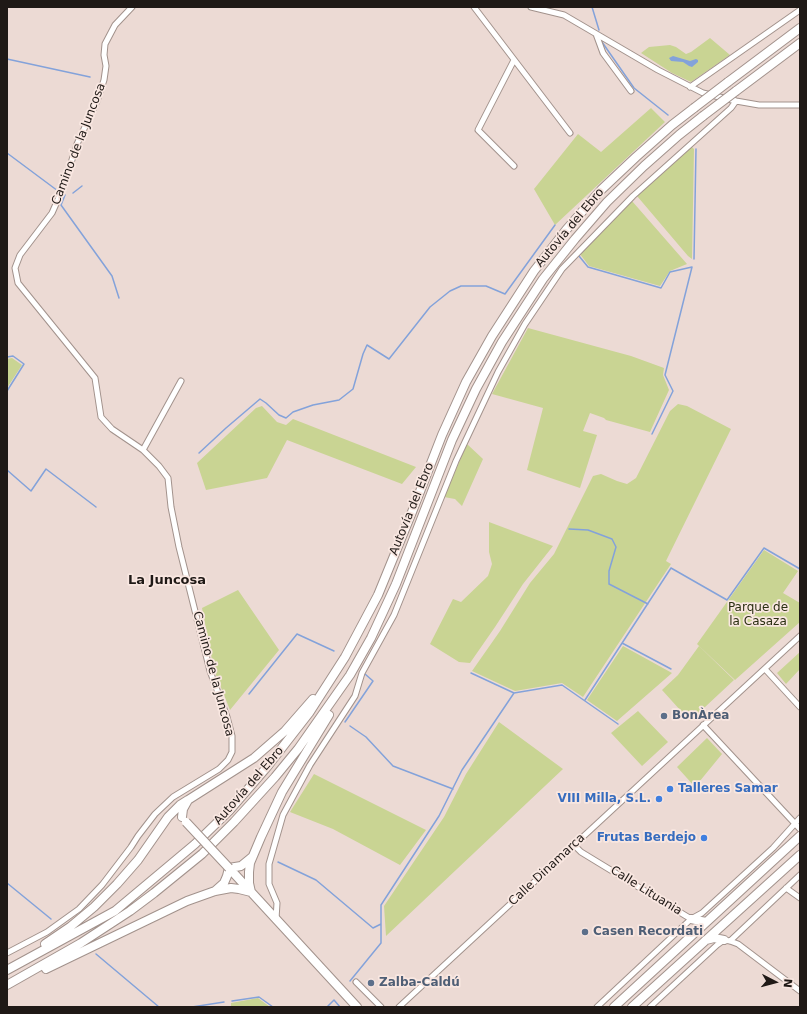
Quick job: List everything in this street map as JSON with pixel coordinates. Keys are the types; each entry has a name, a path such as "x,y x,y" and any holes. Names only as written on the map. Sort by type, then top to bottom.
{"highway":[{"name":"Autovía del Ebro","path":"9,968 115,911 195,844 229,811 268,767 309,713 345,657 378,595 442,435 466,382 492,336 534,271 566,230 601,190 636,157 672,125 800,28"},
{"name":"Autovía del Ebro","path":"7,985 81,943 130,911 202,854 234,822 275,777 314,727 350,675 371,638 389,600 452,440 476,389 502,342 543,279 598,212 644,166 703,116 800,43"},
{"path":"9,968 70,927 94,907 138,860 164,822 175,810 188,800 254,758 272,743 298,717 345,657"},
{"path":"251,892 248,878 253,857 266,825 280,797 347,685 350,675"},
{"path":"184,820 185,806 188,800"},
{"path":"175,810 357,1007"},
{"path":"164,822 184,820"},
{"path":"614,1007 800,836"},
{"path":"632,1007 800,855"},
{"path":"228,868 241,866 253,857"},
{"path":"752,867 758,874"},
{"path":"215,891 224,883 228,868"},
{"path":"18,980 35,974 175,906 215,891 235,888 251,892"},
{"path":"691,919 706,922"},
{"path":"691,919 698,930"},
{"path":"705,941 714,938 727,940"}],"street":[{"name":"Camino de la Juncosa","path":"7,953 47,932 80,910 102,885 155,814 180,793 219,769 228,760 232,752 232,736 227,717 210,671 179,548 171,507 168,478 159,466 143,450 112,429 101,417 95,378 18,283 15,268 20,255 52,213 58,201 77,144 97,101 104,80 106,66 104,55 105,44 115,25 132,7"},
{"path":"474,7 570,133"},
{"path":"531,7 564,15 658,70 703,93 736,101 759,104 800,105"},
{"path":"690,87 800,10"},
{"path":"596,34 603,53 631,91"},
{"path":"514,60 478,130 514,166"},
{"path":"276,919 277,903 269,884 269,864 283,815 310,765 355,696 362,673 394,615 456,461 498,372 521,331 562,269 633,196 731,108 736,101"},
{"path":"143,450 181,382"},
{"name":"Calle Dinamarca","path":"399,1007 800,636"},
{"path":"765,669 800,707"},
{"path":"703,725 800,829"},
{"path":"168,802 175,810"},
{"path":"691,919 702,913 773,848 800,818"},
{"name":"Calle Lituania","path":"574,845 581,852 691,919 597,1007"},
{"path":"650,1007 717,945 727,940 800,875"},
{"path":"786,888 800,898"},
{"path":"727,940 740,946 800,992"},
{"path":"356,982 381,1007"}],"green space":[{"path":"710,38 730,55 691,82 672,73 641,53 649,47 670,45 686,54"},
{"path":"651,108 665,122 555,225 534,189 578,134 601,152"},
{"path":"691,146 694,149 692,259 637,196"},
{"path":"632,201 687,264 670,271 660,286 589,266 580,254"},
{"path":"528,328 631,356 664,368 663,375 669,390 650,432 606,420 590,413 583,431 597,435 580,488 527,470 543,408 492,394"},
{"path":"12,358 22,365 7,388 7,359"},
{"path":"678,404 687,406 731,429 666,561 671,564 583,697 562,683 515,691 472,671 500,631 530,583 554,554 593,476 601,474 627,484 636,478 670,411"},
{"path":"262,406 277,422 286,425 293,419 416,467 402,484 287,440 267,478 206,490 197,463 256,408"},
{"path":"467,444 483,459 462,506 455,499 444,497"},
{"path":"489,522 553,546 523,584 470,663 459,662 430,644 453,599 461,602 488,576 492,564 489,552"},
{"name":"Parque de la Casaza","path":"764,550 798,571 783,593 800,603 800,622 735,680 697,644"},
{"path":"238,590 279,650 230,710 214,670 202,608"},
{"path":"623,646 672,673 617,721 587,700"},
{"path":"699,646 734,680 690,721 662,690 678,675"},
{"path":"800,652 800,669 786,684 777,673"},
{"path":"638,711 668,742 642,766 611,733"},
{"path":"499,722 563,769 386,936 384,906 444,817 466,774"},
{"path":"707,738 722,754 695,787 677,767"},
{"path":"314,774 426,830 400,865 333,829 290,812"},
{"path":"258,998 270,1007 231,1007 231,1003"}],"water":[{"path":"673,56 690,61 696,59 698,62 692,67 683,62 671,61 669,58"}],"waterway":[{"path":"592,7 599,30"},
{"path":"602,42 634,88 668,115"},
{"path":"7,59 90,77"},
{"path":"694,259 696,149"},
{"path":"7,153 58,191"},
{"path":"73,193 82,186"},
{"path":"65,195 61,205 112,276 119,298"},
{"path":"199,453 260,399 279,415 286,418 293,412 313,405 339,400 353,389 367,345 389,359 430,307 450,291 461,286 486,286 505,294 555,225"},
{"path":"579,256 588,267 661,288 670,272 692,267 665,375 673,391 652,434"},
{"path":"7,357 13,356 24,364 7,391"},
{"path":"7,470 31,491 46,469 96,507"},
{"path":"569,529 588,530 612,539 616,547 609,571 609,584 648,604"},
{"path":"585,700 671,568 727,600 764,548 800,569"},
{"path":"249,694 297,634 334,651"},
{"path":"622,643 671,669"},
{"path":"471,673 514,693"},
{"path":"345,722 373,681 365,674"},
{"path":"350,981 381,943 381,905 439,816 462,770 514,693 562,685 618,724"},
{"path":"350,726 366,737 393,766 453,789"},
{"path":"278,862 316,880 373,928 381,924"},
{"path":"7,883 51,919"},
{"path":"96,954 159,1007"},
{"path":"232,1001 259,997 273,1007"},
{"path":"327,1007 334,1000 340,1007"},
{"path":"192,1007 224,1002"}],"place":[{"name":"BonÀrea","path":"664,716"},
{"name":"Talleres Samar","path":"670,789"},
{"name":"VIII Milla, S.L.","path":"659,799"},
{"name":"Frutas Berdejo","path":"704,838"},
{"name":"Casen Recordati","path":"585,932"},
{"name":"Zalba-Caldú","path":"371,983"}],"district":[{"name":"La Juncosa","path":"167,581"}]}
